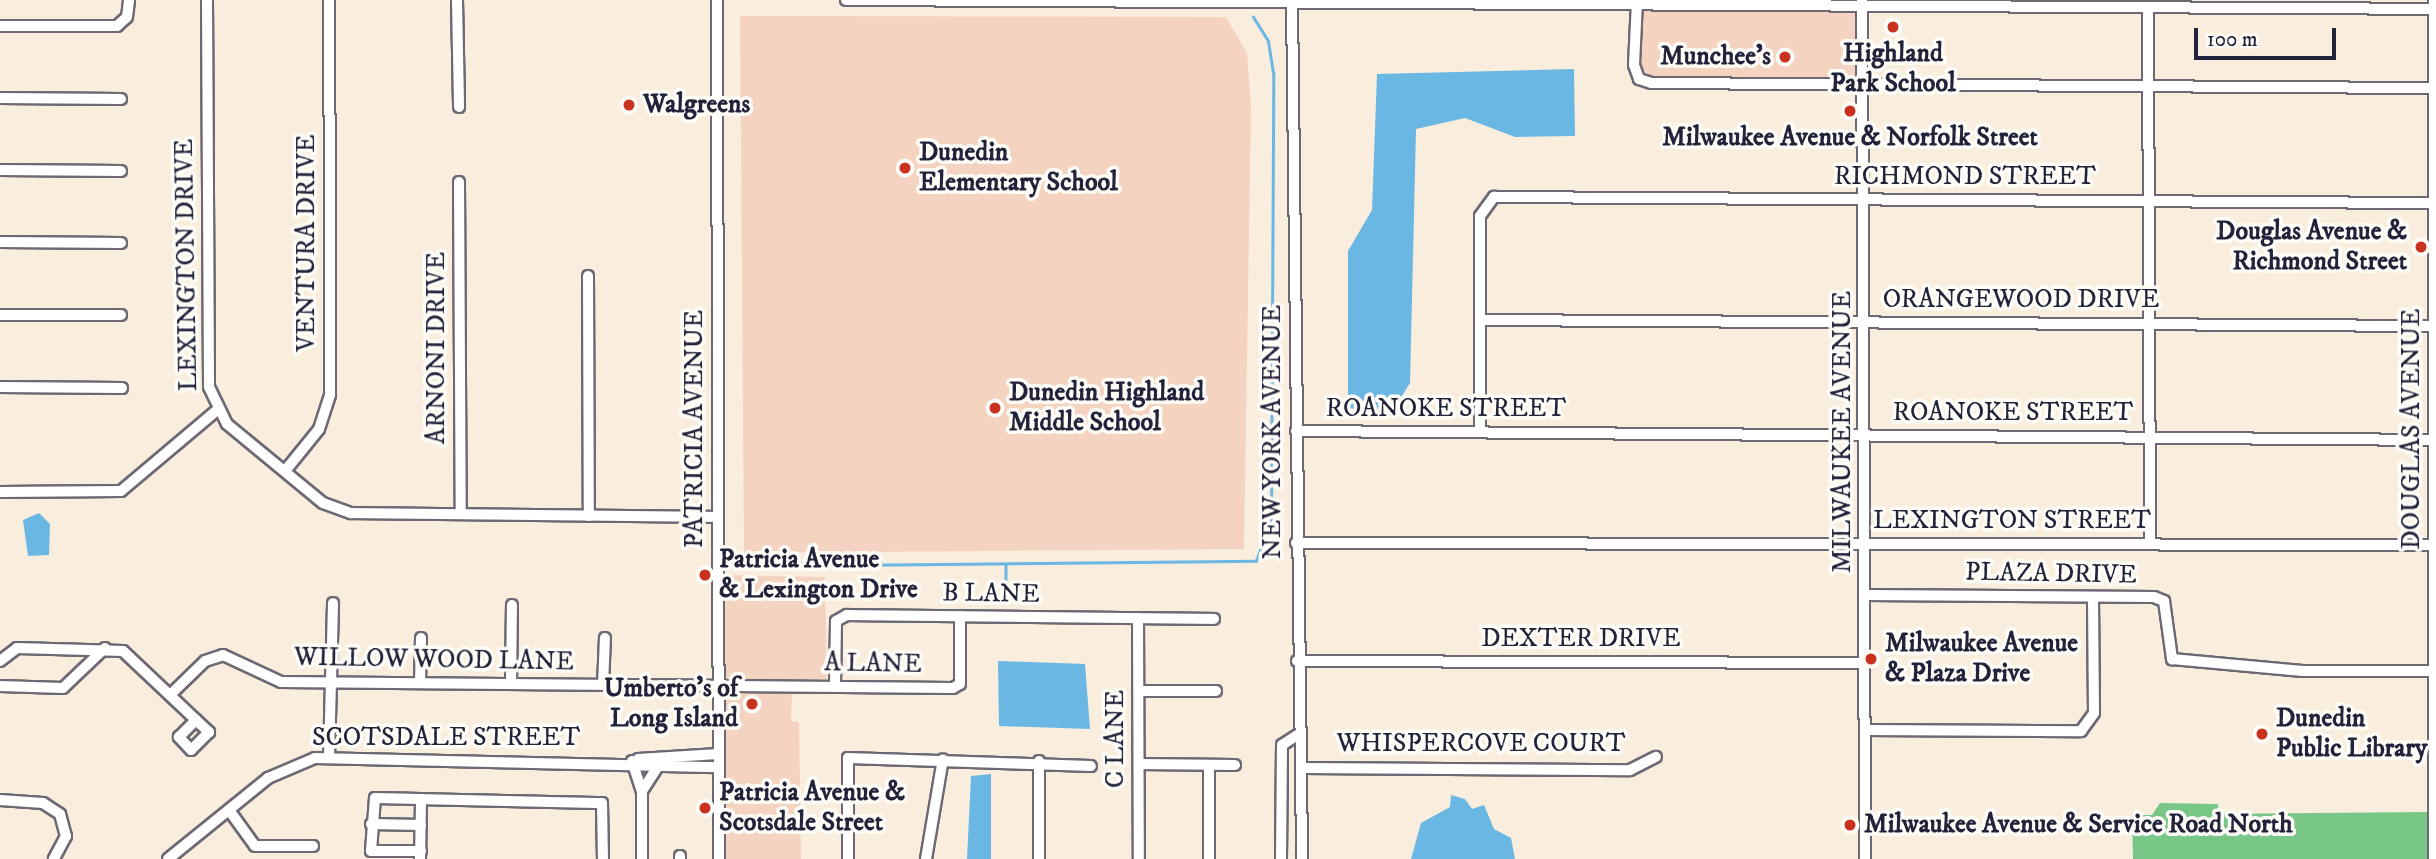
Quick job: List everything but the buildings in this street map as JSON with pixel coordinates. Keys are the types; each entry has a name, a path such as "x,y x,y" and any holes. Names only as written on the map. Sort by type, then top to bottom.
{"street":[{"path":"0,26 117,26 127,17 129,0"},
{"name":"LEXINGTON DRIVE","path":"207,0 209,387 216,411 285,471 336,510 718,517"},
{"name":"VENTURA DRIVE","path":"285,471 319,429 330,395 329,0"},
{"path":"457,0 458,107"},
{"name":"PATRICIA AVENUE","path":"717,0 719,859"},
{"path":"846,0 1755,2 2148,8 2435,6"},
{"name":"NEW YORK AVENUE","path":"1292,2 1297,661 1303,768 1302,859"},
{"path":"1637,3 1639,79 1862,84 2435,88"},
{"name":"MILWAUKEE AVENUE","path":"1863,3 1866,321 1865,859"},
{"name":"DOUGLAS AVENUE","path":"2434,859 2435,6"},
{"path":"2148,8 2150,542"},
{"path":"0,98 121,99"},
{"path":"0,170 121,171"},
{"name":"ARNONI DRIVE","path":"459,182 461,514"},
{"name":"RICHMOND STREET","path":"1479,320 1480,216 1494,197 2435,204"},
{"path":"0,242 121,243"},
{"path":"589,276 589,516"},
{"path":"0,315 121,315"},
{"path":"1479,320 1480,432"},
{"name":"ORANGEWOOD DRIVE","path":"1479,320 2435,326"},
{"path":"0,387 122,388"},
{"path":"0,492 121,491 216,411"},
{"name":"ROANOKE STREET","path":"1296,431 2435,440"},
{"name":"LEXINGTON STREET","path":"1296,543 2150,542 2434,545"},
{"name":"PLAZA DRIVE","path":"1866,595 2092,597 2164,601 2168,652 2186,662 2435,671"},
{"path":"1865,730 2081,731 2094,713 2092,597"},
{"path":"329,757 333,603"},
{"path":"511,684 512,605"},
{"name":"B LANE","path":"835,687 841,617 1214,619"},
{"name":"A LANE","path":"718,685 953,688 960,684 960,617"},
{"name":"C LANE","path":"1139,618 1139,859"},
{"path":"420,684 421,638"},
{"path":"603,685 605,638"},
{"path":"0,661 17,648 105,648 123,652 172,694 196,720"},
{"path":"0,686 63,688 105,648"},
{"name":"WILLOW WOOD LANE","path":"172,694 205,660 223,654 281,682 718,685"},
{"name":"DEXTER DRIVE","path":"1297,661 1865,663"},
{"path":"1139,691 1216,691"},
{"path":"1281,859 1282,745 1299,734"},
{"name":"SCOTSDALE STREET","path":"168,859 283,768 329,757 632,761 718,754"},
{"name":"WHISPERCOVE COURT","path":"1303,768 1630,770 1656,757"},
{"path":"848,859 848,758 1039,761 1090,766"},
{"path":"926,859 943,759"},
{"path":"632,761 642,791 642,859"},
{"name":"SCOTSDALE STREET","path":"632,761 658,766 718,767"},
{"path":"1039,761 1039,859"},
{"path":"1139,764 1235,765"},
{"path":"1209,765 1209,859"},
{"path":"642,791 658,766"},
{"path":"421,799 420,855 371,851 375,798 596,800 604,810 603,859"},
{"path":"0,800 43,803 61,814 66,836 54,859"},
{"path":"229,810 255,846 255,859"},
{"path":"371,824 421,825"},
{"path":"255,846 313,846"}],"shaded area":[{"path":"1641,11 1858,11 1857,79 1651,78 1639,64"},
{"name":"Dunedin Highland Middle School","path":"740,16 1226,17 1247,53 1251,106 1244,549 744,553"},
{"path":"723,575 825,577 827,679 723,679"},
{"path":"723,691 792,692 791,721 799,722 801,859 724,859"}],"green space":[{"path":"2160,803 2218,804 2219,814 2429,812 2429,859 2133,859 2132,815 2152,815"}],"water":[{"path":"1574,69 1575,136 1515,137 1465,118 1416,129 1410,383 1391,414 1348,408 1348,251 1372,210 1377,74"},
{"path":"39,513 50,524 49,555 28,556 23,520"},
{"path":"998,661 1085,664 1090,729 999,726"},
{"path":"991,774 991,859 967,859 971,776"},
{"path":"1451,795 1465,799 1472,809 1484,805 1494,829 1511,838 1515,859 1411,859 1421,823 1450,807"}],"waterway":[{"path":"750,560 841,565 1256,561 1271,520 1273,73 1268,41 1253,17"},
{"path":"1006,565 1006,586"}],"place":[{"name":"Highland Park School","path":"1893,27"},
{"name":"Munchee's","path":"1785,57"},
{"name":"Walgreens","path":"629,105"},
{"name":"Milwaukee Avenue & Norfolk Street","path":"1850,111"},
{"name":"Dunedin Elementary School","path":"905,168"},
{"name":"Douglas Avenue & Richmond Street","path":"2421,247"},
{"name":"Dunedin Highland Middle School","path":"995,408"},
{"name":"Patricia Avenue & Lexington Drive","path":"705,575"},
{"name":"Milwaukee Avenue & Plaza Drive","path":"1871,659"},
{"name":"Umberto's of Long Island","path":"752,704"},
{"name":"Dunedin Public Library","path":"2262,734"},
{"name":"Patricia Avenue & Scotsdale Street","path":"705,808"},
{"name":"Milwaukee Avenue & Service Road North","path":"1850,825"}]}
